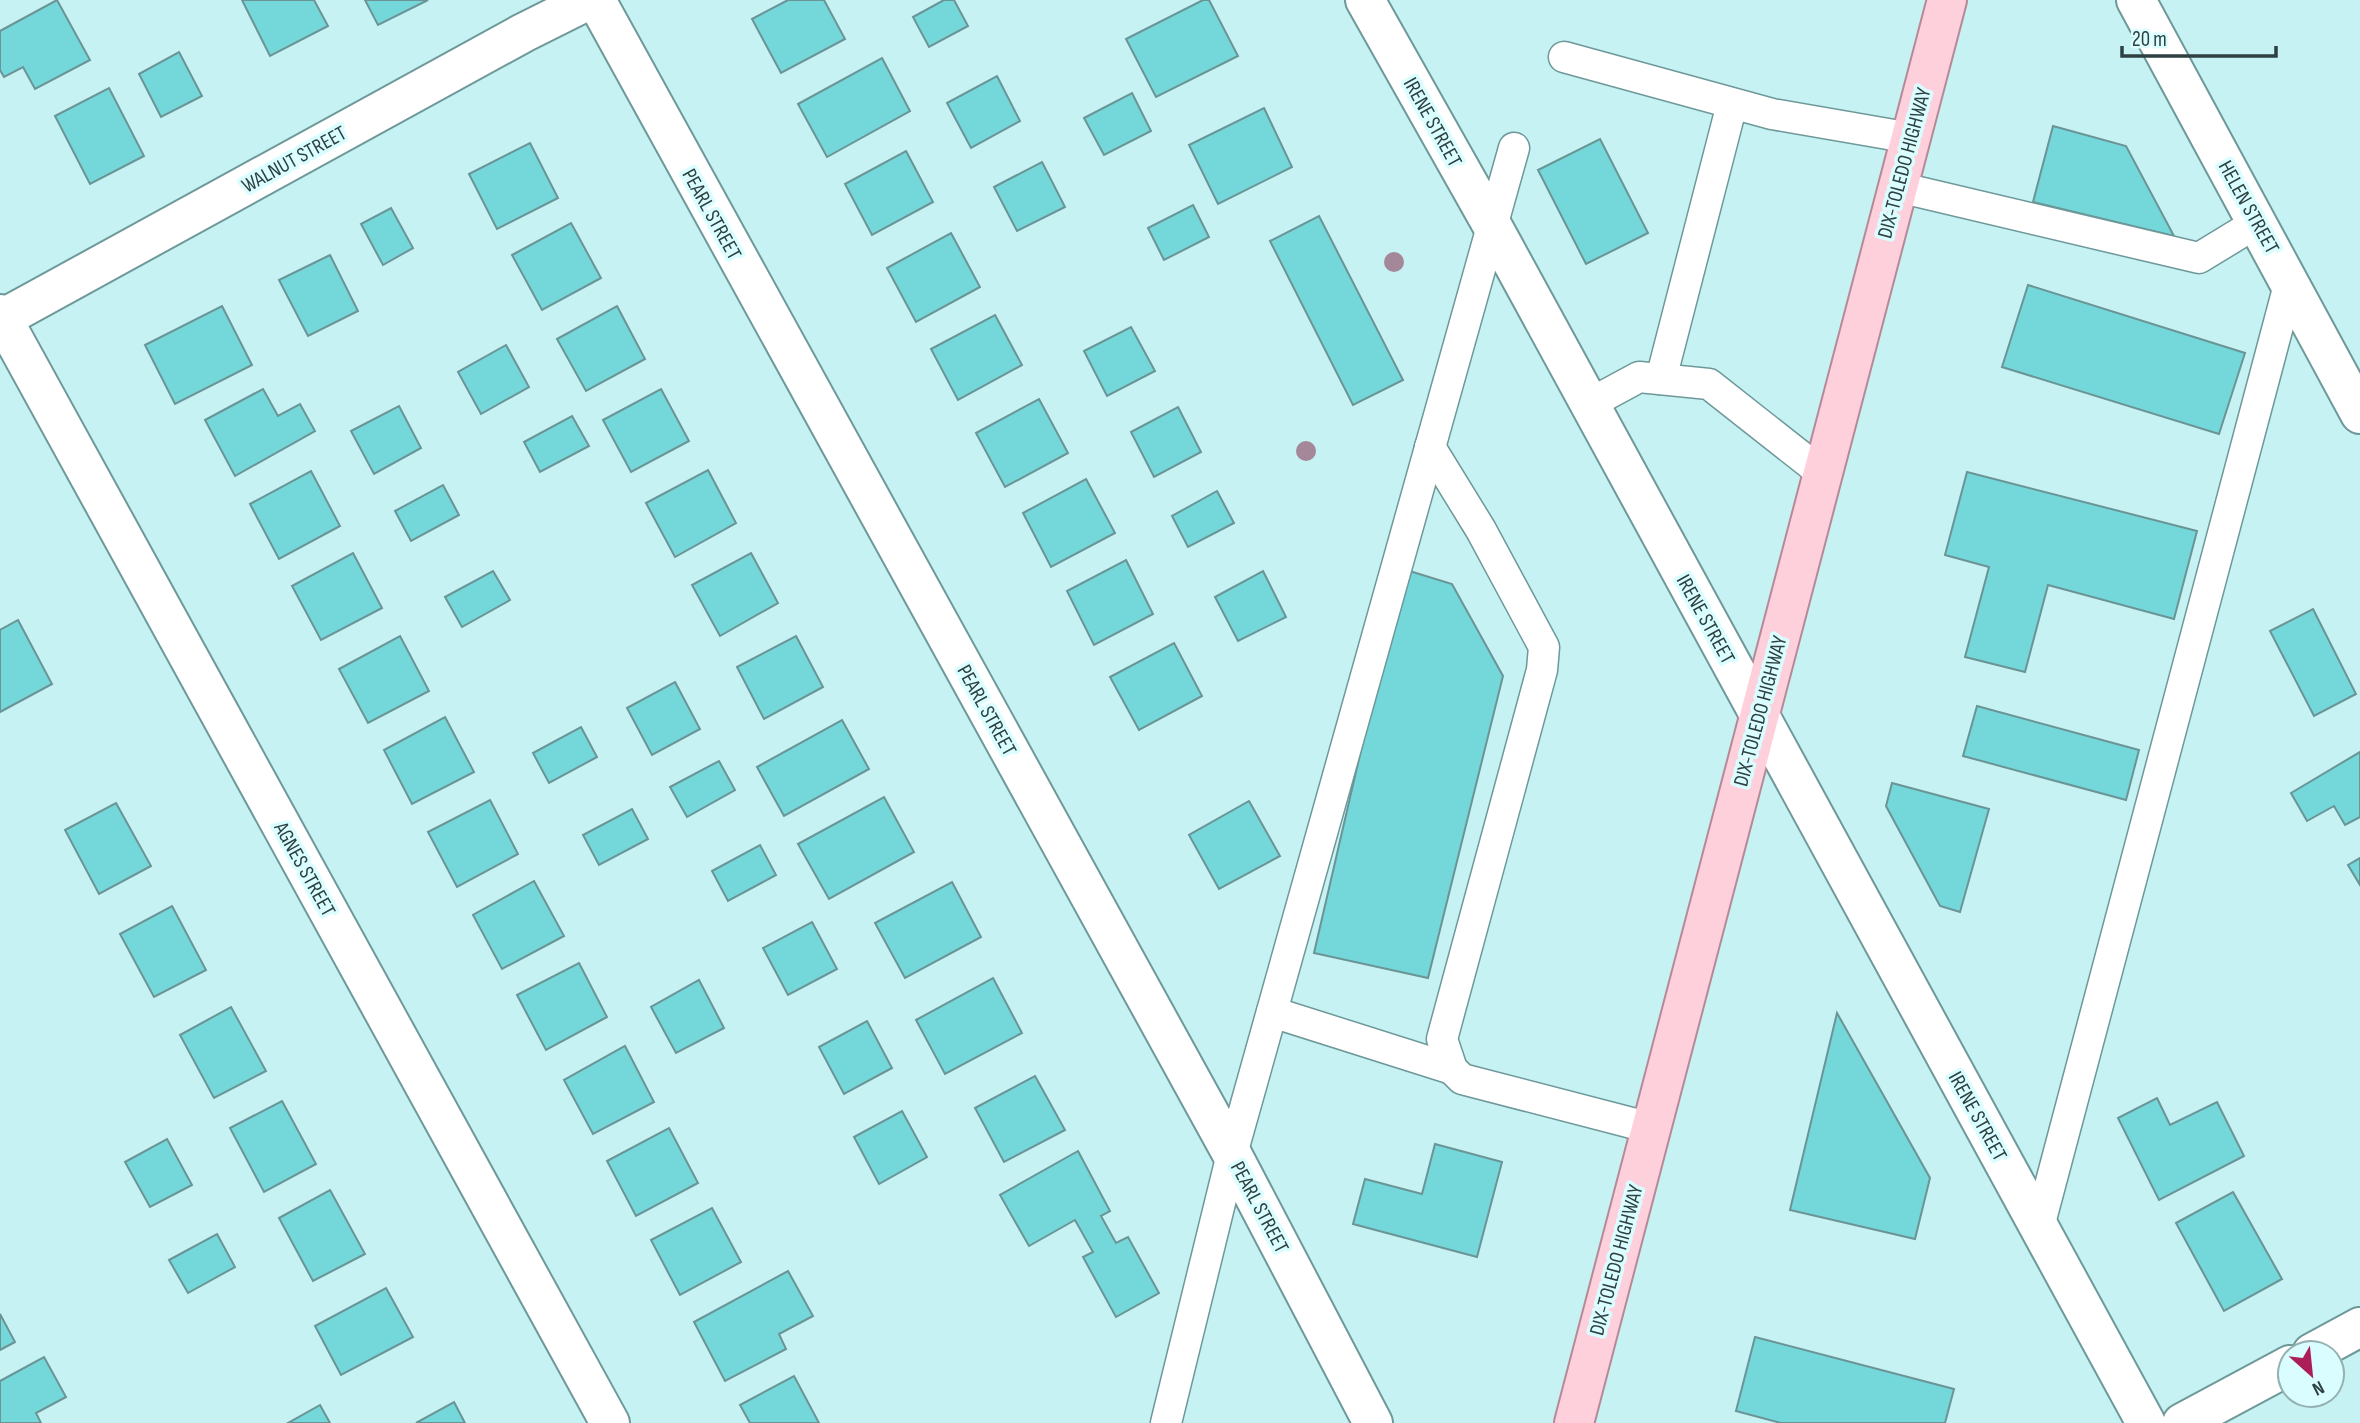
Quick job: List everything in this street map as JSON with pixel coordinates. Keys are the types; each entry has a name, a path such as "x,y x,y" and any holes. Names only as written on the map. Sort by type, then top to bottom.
{"main road":[{"name":"DIX-TOLEDO HIGHWAY","path":"1574,1423 1947,0"}],"street":[{"name":"WALNUT STREET","path":"1,318 523,33 589,0"},
{"name":"PEARL STREET","path":"596,0 1232,1154 1373,1423"},
{"name":"IRENE STREET","path":"1365,0 1493,227 2146,1423"},
{"name":"HELEN STREET","path":"2136,0 2360,414"},
{"name":"AGNES STREET","path":"1,318 610,1423"},
{"path":"2338,1339 2360,1327"},
{"path":"2182,1423 2276,1373"}],"lane":[{"path":"1564,57 1772,114 1911,138"},
{"path":"1661,379 1732,104"},
{"path":"1166,1423 1232,1154 1514,148"},
{"path":"1898,187 2199,258 2258,222"},
{"path":"2039,1227 2290,281"},
{"path":"1589,404 1639,377 1709,384 1822,473"},
{"path":"1430,447 1481,530 1544,647 1542,670 1441,1038 1452,1069 1462,1079 1651,1128"},
{"path":"1272,1012 1452,1069"}],"building":[{"path":"57,0 90,60 35,89 23,67 4,77 0,70 0,31"},
{"path":"242,0 314,0 328,26 270,56"},
{"path":"365,0 428,0 378,25"},
{"path":"788,0 824,0 845,39 781,73 752,19"},
{"path":"944,0 954,0 968,26 929,47 913,17"},
{"path":"1203,0 1209,0 1238,56 1156,97 1126,39"},
{"path":"179,52 202,96 161,117 139,74"},
{"path":"882,58 910,111 827,157 798,104"},
{"path":"997,76 1020,121 971,148 947,103"},
{"path":"109,88 144,156 90,184 55,116"},
{"path":"1132,93 1151,131 1104,155 1084,118"},
{"path":"1264,108 1292,167 1218,204 1189,145"},
{"path":"2053,126 2126,146 2174,236 2033,202"},
{"path":"1600,139 1648,233 1586,264 1538,170"},
{"path":"530,143 558,198 497,229 469,174"},
{"path":"906,151 933,202 872,235 845,184"},
{"path":"1042,162 1065,207 1017,231 994,187"},
{"path":"1193,205 1209,237 1164,260 1148,228"},
{"path":"391,208 413,248 383,265 361,224"},
{"path":"1319,216 1403,380 1353,405 1270,241"},
{"path":"571,223 601,278 542,310 512,255"},
{"path":"951,233 980,287 916,322 887,268"},
{"path":"330,255 358,311 308,336 279,280"},
{"path":"2028,285 2245,353 2219,434 2002,367"},
{"path":"222,306 252,365 175,404 145,345"},
{"path":"617,306 645,359 586,391 557,339"},
{"path":"995,315 1022,365 958,400 931,349"},
{"path":"1131,327 1155,371 1107,396 1084,351"},
{"path":"506,345 529,387 481,414 458,372"},
{"path":"263,389 278,416 300,404 315,431 235,476 205,420"},
{"path":"661,389 689,441 631,472 603,420"},
{"path":"1039,399 1068,453 1005,487 976,433"},
{"path":"399,406 421,448 374,474 351,431"},
{"path":"1178,407 1201,452 1154,477 1131,432"},
{"path":"572,416 589,446 540,472 524,442"},
{"path":"708,470 736,523 675,557 646,503"},
{"path":"311,471 340,526 279,559 250,504"},
{"path":"1967,472 2197,531 2174,619 2048,585 2025,672 1965,657 1989,567 1945,555"},
{"path":"1086,479 1115,533 1051,567 1023,513"},
{"path":"443,485 459,515 411,541 395,511"},
{"path":"1217,491 1234,523 1188,547 1172,516"},
{"path":"353,553 382,608 321,640 292,586"},
{"path":"751,553 778,603 720,636 692,585"},
{"path":"1126,560 1153,614 1094,645 1067,591"},
{"path":"1403,569 1452,584 1503,676 1428,978 1314,953"},
{"path":"493,571 510,600 462,627 445,597"},
{"path":"1263,571 1286,617 1238,641 1215,597"},
{"path":"2313,609 2356,694 2314,716 2270,631"},
{"path":"18,620 52,684 0,712 0,630"},
{"path":"400,636 429,691 368,723 339,669"},
{"path":"796,636 823,687 764,719 737,667"},
{"path":"1174,643 1202,696 1139,730 1110,677"},
{"path":"675,682 700,729 652,755 627,708"},
{"path":"1977,706 2139,750 2126,800 1963,756"},
{"path":"445,717 474,772 412,804 384,750"},
{"path":"842,720 869,769 784,816 757,767"},
{"path":"581,727 597,757 549,783 533,753"},
{"path":"2360,752 2360,817 2345,825 2334,806 2307,821 2291,793"},
{"path":"719,761 735,790 687,817 670,787"},
{"path":"1892,783 1989,809 1960,912 1940,906 1886,806"},
{"path":"884,797 914,852 829,899 798,844"},
{"path":"490,800 518,854 457,887 428,832"},
{"path":"1249,801 1280,856 1219,889 1189,835"},
{"path":"116,803 151,866 99,894 65,830"},
{"path":"632,809 648,839 599,865 583,835"},
{"path":"760,845 776,875 728,901 712,871"},
{"path":"2360,858 2360,885 2348,865"},
{"path":"534,881 564,936 502,969 473,915"},
{"path":"952,882 981,937 905,978 875,923"},
{"path":"172,906 206,970 154,997 120,934"},
{"path":"812,922 837,969 788,995 763,948"},
{"path":"579,963 607,1017 546,1050 517,995"},
{"path":"993,978 1022,1033 945,1074 916,1020"},
{"path":"699,980 724,1028 676,1053 651,1007"},
{"path":"231,1007 266,1071 214,1098 180,1035"},
{"path":"1837,1013 1930,1178 1915,1239 1790,1210"},
{"path":"867,1021 892,1068 844,1094 819,1047"},
{"path":"625,1046 654,1102 593,1134 564,1080"},
{"path":"1035,1076 1065,1130 1004,1162 975,1108"},
{"path":"2157,1098 2170,1125 2217,1102 2244,1156 2159,1200 2118,1118"},
{"path":"282,1101 316,1164 264,1192 230,1128"},
{"path":"902,1111 927,1157 879,1184 854,1137"},
{"path":"669,1128 698,1183 636,1216 607,1161"},
{"path":"167,1139 192,1185 150,1207 125,1162"},
{"path":"1435,1144 1502,1162 1477,1257 1353,1224 1365,1179 1422,1194"},
{"path":"1078,1151 1110,1211 1101,1216 1116,1243 1128,1237 1159,1293 1116,1317 1083,1257 1093,1252 1075,1220 1029,1246 1000,1195"},
{"path":"330,1190 365,1254 313,1281 279,1218"},
{"path":"2233,1192 2282,1279 2224,1311 2176,1223"},
{"path":"712,1208 741,1262 680,1295 651,1240"},
{"path":"217,1234 235,1267 188,1293 169,1260"},
{"path":"788,1271 813,1316 779,1334 786,1349 725,1381 694,1322"},
{"path":"386,1288 413,1337 341,1375 315,1326"},
{"path":"0,1314 15,1342 0,1350"},
{"path":"1755,1337 1954,1389 1945,1423 1781,1423 1736,1411"},
{"path":"44,1357 66,1397 36,1413 41,1423 0,1423 0,1381"},
{"path":"794,1376 819,1423 750,1423 740,1405"},
{"path":"454,1402 465,1423 416,1423"},
{"path":"320,1405 330,1423 288,1423"}]}
